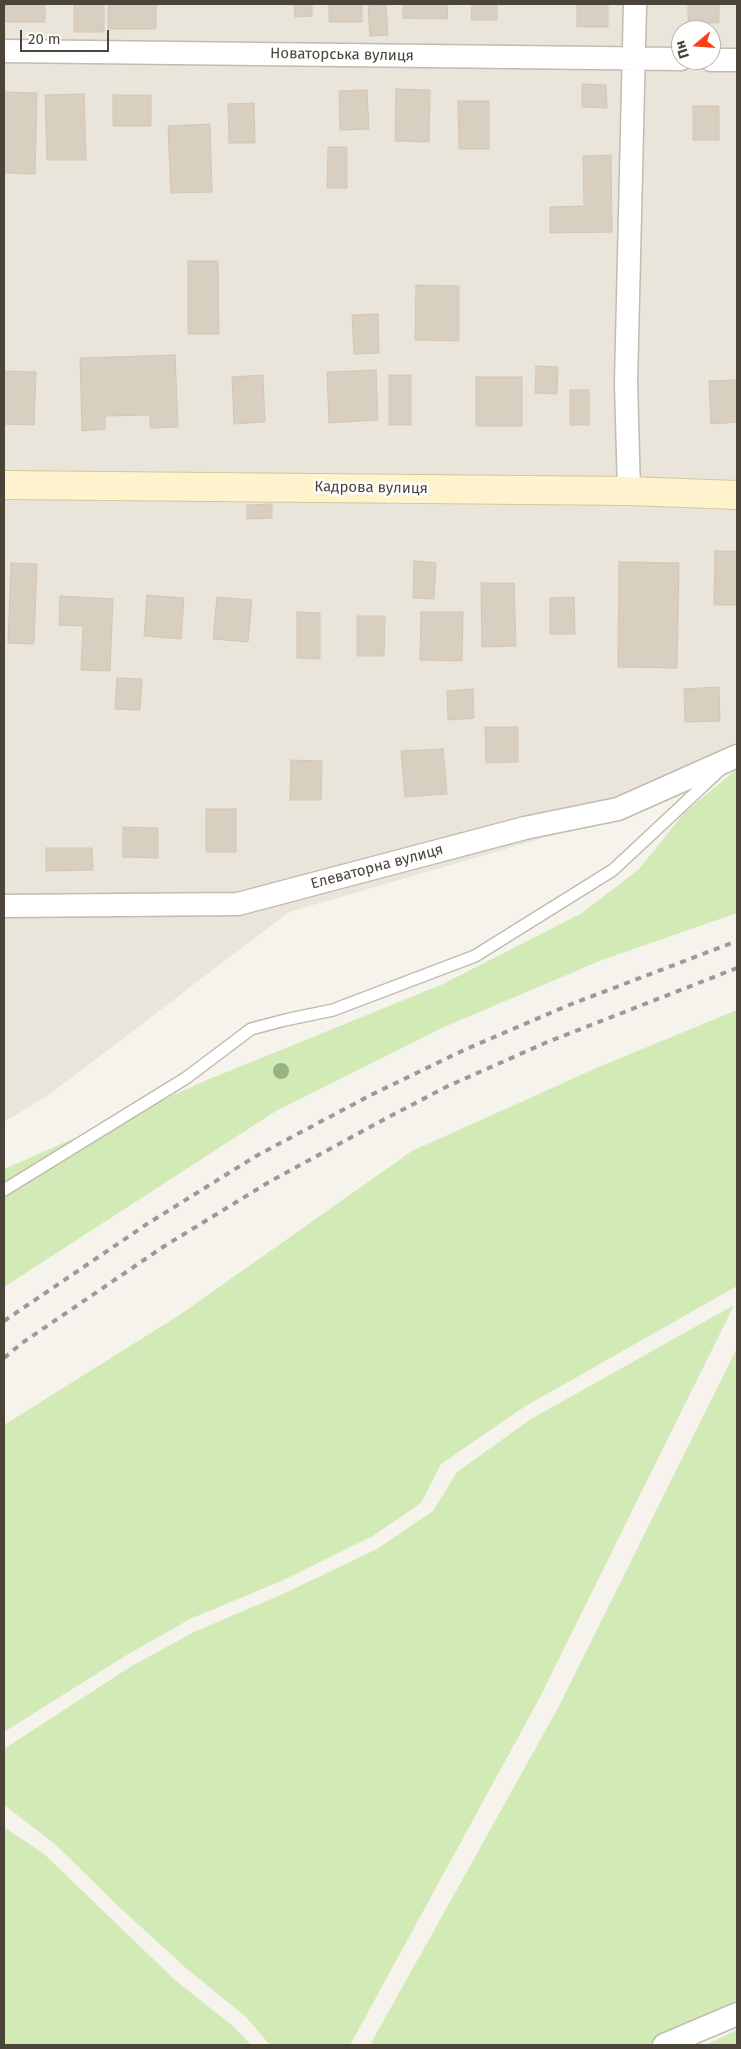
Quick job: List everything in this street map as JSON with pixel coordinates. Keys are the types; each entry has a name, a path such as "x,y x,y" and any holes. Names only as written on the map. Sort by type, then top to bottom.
{"street":[{"path":"629,491 626,383 635,4"},
{"name":"Новаторська вулиця","path":"4,52 671,59"},
{"path":"721,60 737,60"},
{"name":"Кадрова вулиця","path":"4,485 629,491 737,495"},
{"name":"Елеваторна вулиця","path":"4,906 238,904 525,828 618,809 736,756"},
{"path":"664,2045 737,2014"}],"lane":[{"path":"4,1190 186,1078 251,1029 332,1010 475,956 613,870 736,756"}],"shaded area":[{"path":"4,4 737,4 737,743 664,803 289,912 50,1094 4,1122"}],"green space":[{"path":"737,769 737,913 602,960 444,1027 276,1111 4,1287 4,1169 212,1078 443,984 582,913 639,869 684,813"},
{"path":"737,1010 737,1286 524,1407 441,1464 421,1503 373,1536 279,1582 190,1619 125,1656 4,1732 4,1425 181,1314 412,1151 601,1066"},
{"path":"734,1305 539,1699 350,2045 270,2045 246,2017 186,1968 117,1905 55,1844 4,1805 4,1749 130,1667 194,1632 283,1594 377,1549 433,1511 457,1472 531,1419"},
{"path":"737,1348 737,2002 719,2009 648,2045 370,2045 557,1710"},
{"path":"4,1827 44,1854 175,1980 234,2027 251,2045 4,2045"},
{"path":"737,2030 737,2045 705,2045"}],"building":[{"path":"4,4 45,4 45,22 4,22"},
{"path":"74,4 104,4 104,32 74,32"},
{"path":"108,4 156,4 156,29 108,29"},
{"path":"294,4 312,4 312,16 295,17"},
{"path":"329,4 362,4 362,22 329,22"},
{"path":"403,4 448,4 447,19 403,18"},
{"path":"472,4 497,4 497,20 471,20"},
{"path":"577,4 608,4 608,27 577,27"},
{"path":"688,4 719,4 719,20 688,20"},
{"path":"386,5 388,35 370,36 368,6"},
{"path":"582,84 606,85 607,108 582,107"},
{"path":"396,89 430,90 429,142 395,141"},
{"path":"367,90 369,129 340,130 339,91"},
{"path":"4,92 37,93 35,174 4,173"},
{"path":"84,94 86,160 47,160 45,95"},
{"path":"113,95 151,95 151,126 113,126"},
{"path":"458,101 489,101 489,149 459,149"},
{"path":"254,103 255,143 229,143 228,104"},
{"path":"693,106 719,106 719,140 693,140"},
{"path":"210,124 212,192 171,193 168,126"},
{"path":"328,147 347,147 347,188 327,188"},
{"path":"611,155 612,232 550,233 550,207 584,206 583,156"},
{"path":"188,261 218,261 219,334 188,334"},
{"path":"416,285 459,286 459,341 415,340"},
{"path":"378,314 379,353 354,354 352,315"},
{"path":"175,355 178,427 150,428 150,415 105,416 105,429 82,431 80,358"},
{"path":"536,366 558,367 557,394 535,393"},
{"path":"376,370 378,420 329,423 327,372"},
{"path":"4,371 36,372 34,425 4,424"},
{"path":"263,375 265,422 234,424 232,377"},
{"path":"389,375 411,375 411,425 389,425"},
{"path":"476,377 522,377 522,426 476,426"},
{"path":"737,380 737,422 711,424 709,381"},
{"path":"570,390 589,390 589,425 570,425"},
{"path":"272,504 272,518 247,519 247,505"},
{"path":"715,551 737,551 737,605 714,605"},
{"path":"414,561 436,563 434,599 413,598"},
{"path":"619,562 679,563 677,668 618,667"},
{"path":"11,563 37,564 34,644 8,643"},
{"path":"481,583 514,583 516,646 482,647"},
{"path":"147,595 184,598 181,639 144,636"},
{"path":"60,596 113,599 110,671 81,670 83,626 59,625"},
{"path":"217,597 252,600 248,642 213,639"},
{"path":"574,597 575,634 550,634 550,598"},
{"path":"297,612 320,613 320,659 297,658"},
{"path":"421,612 463,612 462,661 420,660"},
{"path":"357,616 385,616 384,656 357,656"},
{"path":"117,678 142,679 140,710 115,709"},
{"path":"719,687 720,721 685,722 684,689"},
{"path":"473,689 474,718 448,720 447,691"},
{"path":"485,727 518,727 518,762 486,763"},
{"path":"443,749 447,794 405,797 401,751"},
{"path":"291,760 322,761 321,800 290,800"},
{"path":"206,809 236,809 236,852 206,852"},
{"path":"123,827 158,828 158,858 123,857"},
{"path":"46,848 92,848 93,870 46,871"}],"railway":[{"path":"4,1321 147,1224 256,1156 371,1095 464,1050 569,1005 737,941"},
{"path":"4,1358 22,1343 163,1247 269,1182 383,1120 446,1087 545,1043 737,968"}]}
